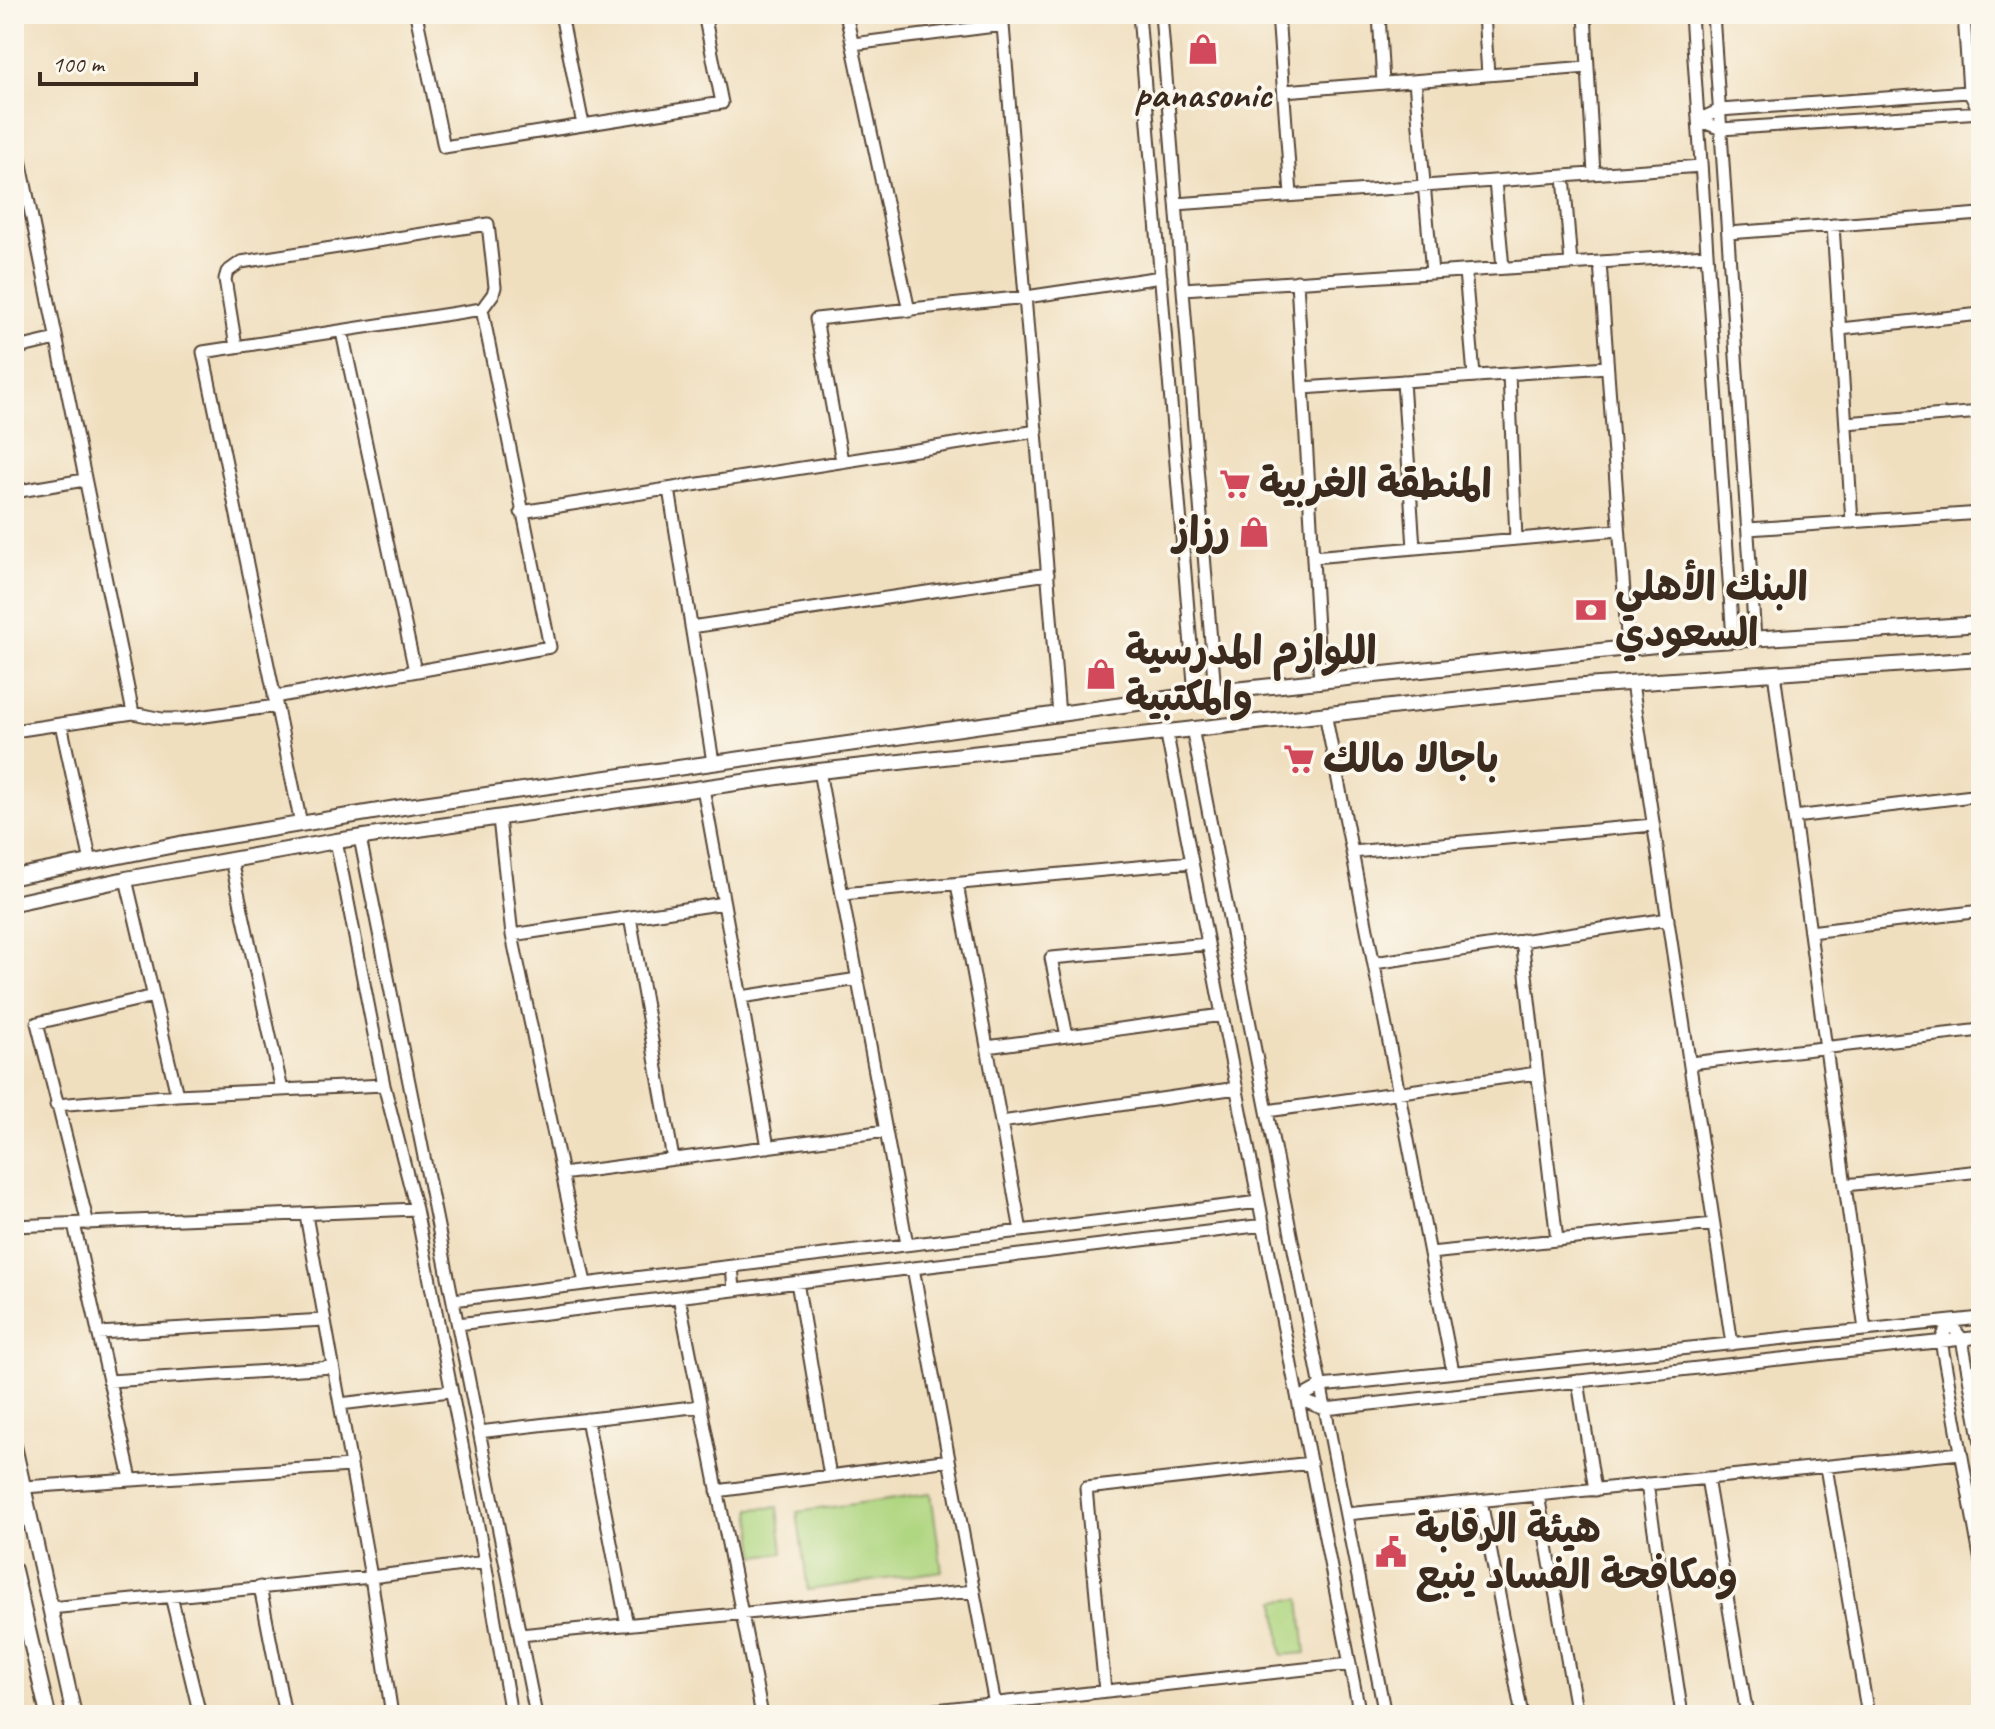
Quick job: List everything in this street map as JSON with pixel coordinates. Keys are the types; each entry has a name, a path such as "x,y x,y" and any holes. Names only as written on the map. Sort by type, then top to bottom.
{"main road":[{"path":"14,877 301,824 713,762 1215,692 1628,648 1981,624"},
{"path":"14,903 336,841 819,771 1570,687 1981,659"},
{"path":"14,1446 74,1715"},
{"path":"14,1570 48,1715"}],"street":[{"path":"416,14 444,147 722,103 704,14"},
{"path":"561,14 583,125"},
{"path":"846,14 909,311"},
{"path":"1139,14 1195,695"},
{"path":"1161,14 1215,692"},
{"path":"1278,14 1291,195"},
{"path":"1379,14 1383,83"},
{"path":"1484,14 1488,75"},
{"path":"1585,14 1594,174"},
{"path":"1691,14 1733,640"},
{"path":"1713,14 1755,639"},
{"path":"1698,120 1721,129 1981,111 1975,92 1964,14"},
{"path":"853,44 1003,25 1059,715"},
{"path":"1284,91 1588,67"},
{"path":"1415,81 1432,273"},
{"path":"1698,120 1720,110 1975,92"},
{"path":"14,130 133,713"},
{"path":"1176,204 1701,166"},
{"path":"1564,176 1571,264"},
{"path":"1495,181 1503,268"},
{"path":"1728,233 1981,214"},
{"path":"236,347 225,279 227,272 241,262 488,224 495,287 482,309 342,332 203,352 301,824"},
{"path":"1833,225 1852,522"},
{"path":"1183,289 1707,255"},
{"path":"1600,262 1628,648"},
{"path":"1465,271 1474,376"},
{"path":"842,461 816,319 1026,297 1161,277"},
{"path":"1297,281 1320,681"},
{"path":"14,731 133,713 162,719 184,719 415,671 550,647 482,309"},
{"path":"1840,329 1981,314"},
{"path":"342,332 415,671"},
{"path":"14,349 56,339"},
{"path":"1303,388 1607,367"},
{"path":"1509,374 1516,539"},
{"path":"1403,381 1414,548"},
{"path":"1846,423 1981,412"},
{"path":"521,512 1037,431"},
{"path":"14,492 84,480"},
{"path":"669,489 713,762"},
{"path":"1748,529 1981,513"},
{"path":"1313,557 1619,530"},
{"path":"691,627 1048,574"},
{"path":"1774,673 1865,1330"},
{"path":"1632,683 1732,1344"},
{"path":"1325,713 1453,1372"},
{"path":"61,724 91,862"},
{"path":"1192,728 1385,1715"},
{"path":"1166,730 1360,1715"},
{"path":"819,771 907,1244"},
{"path":"703,788 768,1147"},
{"path":"1794,817 1981,795"},
{"path":"499,819 512,935 585,1283"},
{"path":"1352,852 1653,825"},
{"path":"360,838 536,1715"},
{"path":"336,841 384,1085 416,1209 485,1562 511,1715"},
{"path":"231,860 282,1090"},
{"path":"842,894 1192,862"},
{"path":"126,879 177,1095"},
{"path":"957,884 1021,1231"},
{"path":"512,935 724,903"},
{"path":"1810,932 1981,911"},
{"path":"630,917 673,1159"},
{"path":"1374,963 1668,919"},
{"path":"1522,940 1557,1240"},
{"path":"1067,1036 1051,958 1208,944"},
{"path":"741,997 858,979"},
{"path":"88,1224 37,1023 154,996"},
{"path":"987,1047 1222,1015"},
{"path":"1690,1063 1981,1030"},
{"path":"1267,1111 1537,1073"},
{"path":"56,1105 177,1095 384,1085"},
{"path":"1001,1122 1237,1088"},
{"path":"562,1174 886,1131"},
{"path":"1845,1185 1981,1171"},
{"path":"453,1300 1259,1202"},
{"path":"14,1226 416,1209"},
{"path":"306,1215 371,1577 392,1715"},
{"path":"74,1224 131,1479"},
{"path":"1430,1253 1714,1224"},
{"path":"458,1324 1264,1225"},
{"path":"732,1266 734,1290"},
{"path":"913,1268 996,1709"},
{"path":"797,1282 830,1476"},
{"path":"679,1297 762,1715"},
{"path":"1298,1399 1321,1386 1981,1318"},
{"path":"98,1333 324,1320"},
{"path":"1949,1322 1962,1339 1981,1443"},
{"path":"1949,1322 1941,1341 1981,1562"},
{"path":"1298,1399 1325,1409 1981,1337"},
{"path":"109,1381 333,1367"},
{"path":"1578,1381 1595,1490"},
{"path":"340,1404 450,1391"},
{"path":"479,1432 701,1406"},
{"path":"587,1419 627,1625"},
{"path":"1346,1514 1961,1453"},
{"path":"717,1491 949,1460"},
{"path":"1105,1691 1086,1488 1311,1463"},
{"path":"23,1487 351,1466"},
{"path":"1826,1467 1868,1715"},
{"path":"1707,1478 1747,1715"},
{"path":"1647,1484 1682,1715"},
{"path":"1538,1495 1577,1715"},
{"path":"1481,1501 1522,1715"},
{"path":"50,1608 371,1577 485,1562"},
{"path":"260,1587 285,1715"},
{"path":"520,1635 974,1591"},
{"path":"171,1596 200,1715"},
{"path":"891,1715 996,1709 1105,1691 1350,1664"}],"green space":[{"path":"931,1493 942,1571 808,1590 797,1512"},
{"path":"778,1507 783,1553 756,1556 751,1509"},
{"path":"1300,1599 1306,1653 1282,1655 1276,1601"}],"place":[{"name":"panasonic","path":"1203,49"},
{"name":"المنطقة الغربية","path":"1235,484"},
{"name":"رزاز","path":"1254,532"},
{"name":"البنك الأهلي السعودي","path":"1591,610"},
{"name":"اللوازم المدرسية والمكتبية","path":"1101,674"},
{"name":"باجالا مالك","path":"1299,759"},
{"name":"هيئة الرقابة ومكافحة الفساد ينبع","path":"1391,1552"}]}
